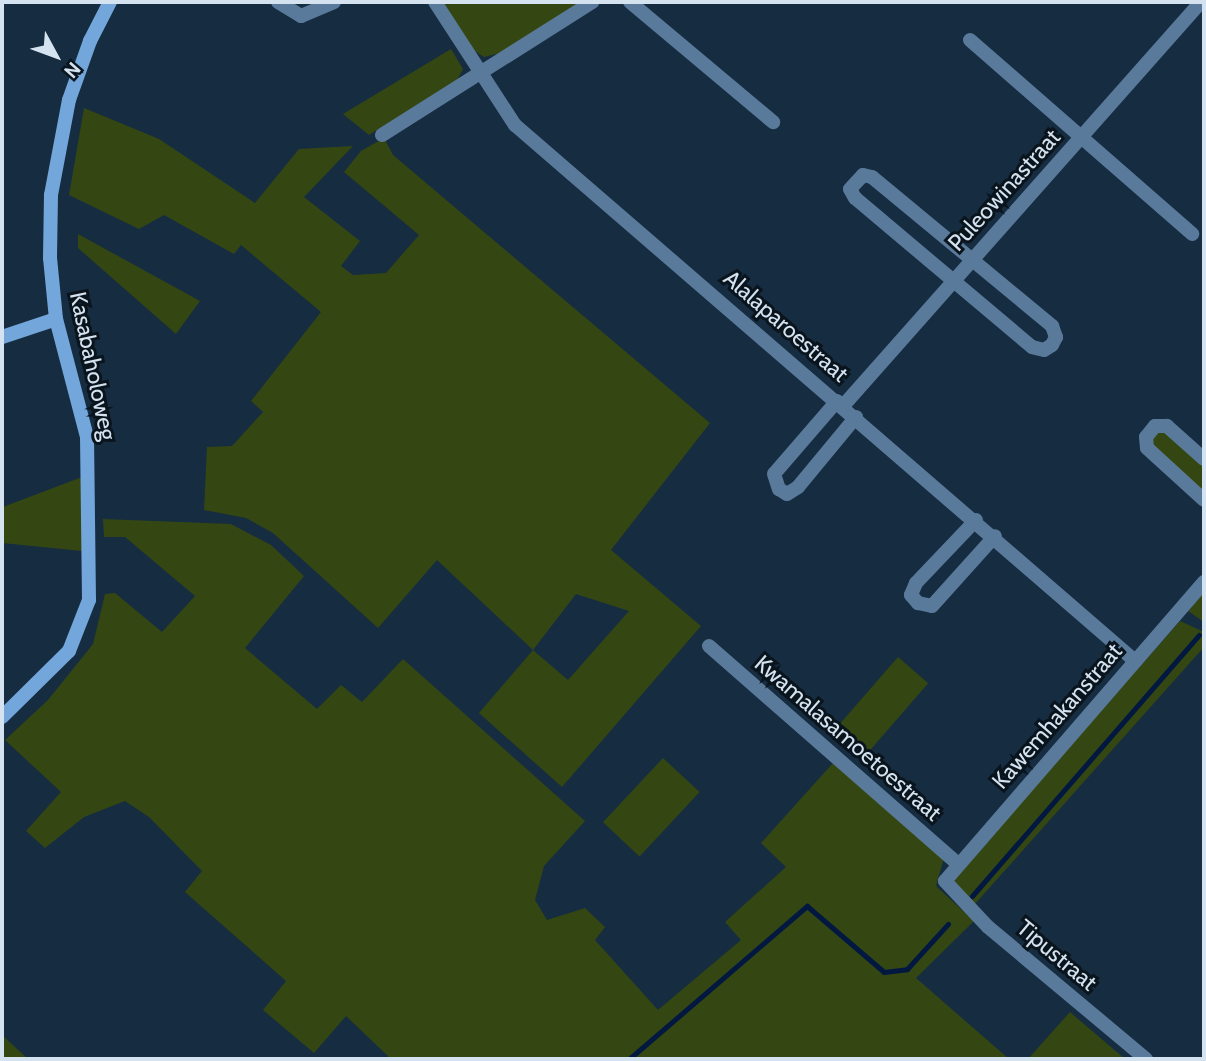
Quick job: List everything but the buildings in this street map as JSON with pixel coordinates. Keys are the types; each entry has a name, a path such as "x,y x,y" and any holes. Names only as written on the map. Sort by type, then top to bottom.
{"street":[{"name":"Kasabaholoweg","path":"2,717 69,651 89,600 87,438 56,319 50,258 56,151 90,41 110,2"},
{"path":"278,2 301,16 334,2"},
{"name":"Alalaparoestraat","path":"435,2 516,125 995,536 1135,661"},
{"path":"382,135 592,2"},
{"path":"629,2 773,122"},
{"name":"Puleowinastraat","path":"856,417 798,487 787,494 779,489 774,474 953,282 1200,5"},
{"path":"970,40 1192,234"},
{"path":"863,175 872,177 1052,326 1056,337 1052,345 1044,350 1032,346 953,282 855,198 850,189 855,180 863,175"},
{"path":"2,337 56,319"},
{"path":"1204,459 1167,426 1155,426 1146,437 1147,448 1204,500"},
{"path":"976,520 916,583 911,595 918,603 932,606 995,536"},
{"name":"Kawemhakanstraat","path":"945,881 957,863 1204,582"},
{"name":"Kwamalasamoetoestraat","path":"709,646 957,863"},
{"name":"Tipustraat","path":"945,881 988,927 1146,1059"}],"green space":[{"path":"443,2 580,2 500,53 484,57 473,50"},
{"path":"451,49 463,69 457,80 369,135 343,114"},
{"path":"84,108 159,139 255,203 299,149 353,146 304,197 360,241 341,266 353,275 386,273 419,235 344,172 361,151 384,138 393,155 710,423 611,550 701,626 562,787 479,713 533,650 437,560 378,628 273,533 246,518 204,510 207,447 232,446 263,412 251,401 321,312 241,245 234,254 164,215 139,229 69,195","holes":["576,594 629,611 568,680 533,650"]},
{"path":"78,234 200,301 176,334 78,248"},
{"path":"1160,427 1204,463 1204,493 1151,444 1150,435"},
{"path":"82,477 82,551 2,543 3,507"},
{"path":"103,519 231,524 271,545 304,576 245,648 317,709 341,685 362,702 403,659 585,821 544,866 535,900 547,920 585,908 605,927 595,940 658,1010 741,940 725,922 786,867 761,843 833,763 944,858 936,886 974,921 916,978 1009,1059 391,1059 346,1016 314,1053 263,1010 286,981 185,892 202,871 149,817 125,801 84,817 45,848 26,831 61,792 5,740 48,700 93,644 105,594 115,593 162,632 195,596 125,537 104,537"},
{"path":"1204,592 1204,622 1188,611"},
{"path":"1180,621 1204,632 1204,647 974,905 955,884 955,877"},
{"path":"898,657 928,683 867,753 837,727"},
{"path":"663,758 700,792 640,856 603,822"},
{"path":"1070,1012 1125,1059 1028,1059"},
{"path":"2,1035 28,1059 2,1059"}],"waterway":[{"path":"972,896 1199,635"},
{"path":"629,1059 807,906 884,972 907,969 948,924"}]}
